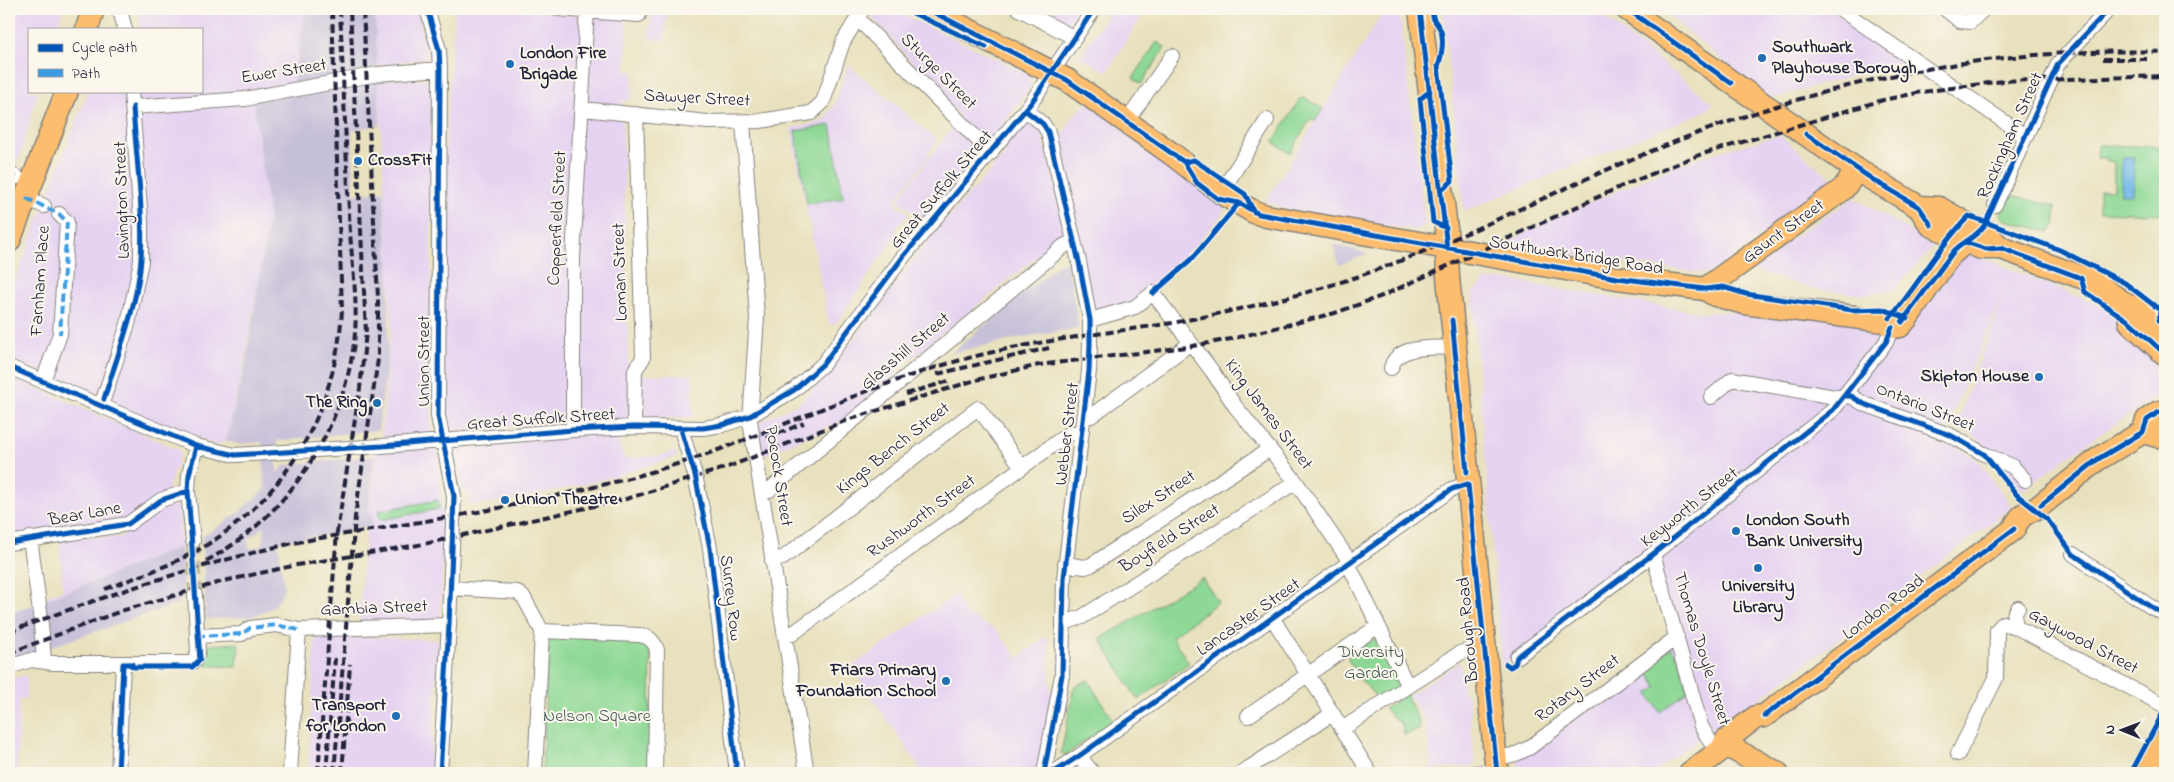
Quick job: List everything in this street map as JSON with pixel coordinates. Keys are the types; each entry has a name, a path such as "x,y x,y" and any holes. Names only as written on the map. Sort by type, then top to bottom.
{"main road":[{"path":"87,28 94,9"},
{"name":"Southwark Bridge Road","path":"927,9 1053,72 1127,122 1223,194 1254,212 1266,216 1617,278 1705,288 1715,295 1742,302 1885,321 1892,328"},
{"name":"Borough Road","path":"1420,9 1447,248 1448,277 1484,645 1491,769"},
{"path":"1627,9 1858,170 1918,207 1931,225 1965,242 1986,249 2001,248"},
{"path":"9,241 24,189 67,92"},
{"name":"Gaunt Street","path":"1705,288 1843,190 1858,170"},
{"path":"1918,207 1939,208 1988,236 2001,248 2092,281 2128,306 2140,308 2165,325"},
{"path":"1892,328 1900,326 1907,318 1949,256 1965,242"},
{"path":"2128,306 2130,322 2165,354"},
{"name":"London Road","path":"1724,750 1764,728 1764,716 2014,529 2017,520 2029,511 2036,509 2098,459 2143,432 2147,420 2159,412 2165,413"},
{"path":"2143,432 2158,436 2165,432"},
{"path":"2148,773 2165,740"},
{"path":"1690,773 1724,750 1777,773"}],"street":[{"path":"117,9 121,14 125,28"},
{"name":"Union Street","path":"427,9 439,50 440,69 438,416 454,496 449,626 440,773"},
{"path":"558,9 639,15"},
{"path":"1019,9 1075,38"},
{"name":"Great Suffolk Street","path":"9,367 196,446 229,454 252,455 291,450 443,441 573,430 634,427 681,429 722,425 750,416 794,390 823,364 903,257 1025,110 1053,72 1094,9"},
{"path":"1840,9 2025,136"},
{"path":"1945,9 1960,21 1970,22 1984,9"},
{"name":"Rockingham Street","path":"1995,205 2058,64 2109,9"},
{"name":"Copperfield Street","path":"573,430 573,258 583,109 587,10"},
{"name":"Sawyer Street","path":"583,109 708,122 742,122 811,113 823,102 843,42 861,14"},
{"name":"Sturge Street","path":"861,14 991,153"},
{"path":"1127,122 1172,56"},
{"name":"Ewer Street","path":"133,107 258,97 378,74 440,69"},
{"name":"Lavington Street","path":"101,406 128,324 141,261 141,221 131,92"},
{"name":"Webber Street","path":"1025,110 1043,124 1048,132 1074,241 1090,320 1089,371 1065,564 1064,656 1059,699 1044,773"},
{"name":"Loman Street","path":"634,427 636,370 643,358 636,114"},
{"path":"1223,194 1227,183 1266,120"},
{"name":"Pocock Street","path":"742,122 757,317 750,416 807,773"},
{"name":"Farnham Place","path":"43,381 60,334 67,222 59,214"},
{"name":"Glasshill Street","path":"762,494 1064,246 1074,241"},
{"name":"King James Street","path":"1090,320 1135,307 1153,293 1235,406 1296,482 1349,563 1408,688"},
{"name":"Keyworth Street","path":"1517,657 1573,617 1775,459 1833,410 1886,342 1892,328"},
{"name":"Rushworth Street","path":"785,636 792,634 1083,424 1091,416 1191,343"},
{"path":"1391,368 1393,358 1401,352 1455,347"},
{"name":"Ontario Street","path":"1711,397 1732,379 1851,396 1864,404 1950,435 1984,454 2012,466 2024,480"},
{"name":"Kings Bench Street","path":"772,560 783,558 978,408 1022,467"},
{"name":"Surrey Row","path":"681,429 695,475 710,548 737,773"},
{"path":"193,541 188,491 189,475 196,446"},
{"name":"Silex Street","path":"1065,564 1085,567 1091,565 1270,449"},
{"name":"Boyfield Street","path":"1064,623 1082,617 1296,482"},
{"name":"Lancaster Street","path":"1044,773 1056,770 1079,756 1273,619 1452,489 1468,484"},
{"name":"Bear Lane","path":"9,543 30,538 128,524 161,500 188,491"},
{"path":"30,538 44,660"},
{"name":"Thomas Doyle Street","path":"1653,554 1701,726 1724,750"},
{"path":"2073,554 2151,607 2165,614"},
{"path":"450,588 517,592 524,598 542,631 535,773"},
{"path":"9,667 31,660 44,660 53,663 190,663 195,661 198,652 195,595"},
{"path":"2016,627 2014,615 2018,608"},
{"path":"1273,619 1370,773"},
{"name":"Gaywood Street","path":"1958,754 1996,678 1997,630 2003,623 2016,627 2165,706"},
{"name":"Gambia Street","path":"197,636 242,634 250,628 276,625 299,630 449,626"},
{"path":"1248,716 1378,626"},
{"path":"290,773 299,630"},
{"path":"542,631 639,635 645,636 655,643 657,650 655,773"},
{"name":"Rotary Street","path":"1491,769 1529,748 1677,638"},
{"path":"1342,729 1460,653 1484,645"},
{"path":"118,773 122,664"},
{"path":"1241,773 1332,714"},
{"path":"1079,756 1093,773"}],"shaded area":[{"path":"9,9 63,9 57,28 28,28 28,92 38,92 20,155 9,180"},
{"path":"138,9 307,9 291,95 254,102 269,219 244,364 226,441 216,445 119,408 89,391 9,359 9,296 88,92 202,92 202,28 140,28"},
{"path":"306,9 375,9 380,125 352,130 354,194 384,191 389,286 388,355 378,430 277,441 277,473 285,465 374,456 368,513 372,514 372,525 331,534 278,542 284,586 281,596 275,605 266,611 250,617 206,619 202,537 238,513 265,489 262,442 238,444 226,441 245,365 269,219 254,102 291,95","holes":["265,526 262,546 249,549 248,539"]},
{"path":"375,9 418,9 427,58 377,66"},
{"path":"455,9 508,9 627,19 626,72 633,72 632,98 622,102 629,375 692,375 694,417 553,423 448,433 443,423 443,238 447,112"},
{"path":"652,9 668,9 664,40 648,38"},
{"path":"877,9 891,9 1030,75 1031,86 990,143 925,222 898,200 960,116 872,17"},
{"path":"1055,9 1078,9 1068,23 1065,23 1051,17"},
{"path":"1111,9 1146,9 1107,72 1080,57"},
{"path":"1385,9 1399,9 1425,226 1417,230 1291,211 1266,201"},
{"path":"1443,9 1594,9 1713,103 1708,110 1464,211"},
{"path":"1661,9 1831,9 1902,62 1773,98 1764,95"},
{"path":"848,65 937,140 929,152 930,154 894,202 909,214 895,230 897,233 836,324 829,324 791,128 821,122 834,106"},
{"path":"378,79 431,80 431,429 429,435 381,438 392,323"},
{"path":"1089,102 1224,204 1222,215 1186,255 1133,304 1103,312 1092,310 1055,146 1077,112"},
{"path":"1027,119 1041,130 1067,232 905,364 863,412 762,456 757,423 798,404 827,374 931,237 1006,153 1004,147"},
{"path":"1779,135 1834,181 1708,274 1502,245 1544,223 1698,158"},
{"path":"1854,198 1934,246 1896,288 1866,295 1815,289 1755,271 1752,264"},
{"path":"1333,244 1368,254 1339,265"},
{"name":"London South Bank University","path":"1963,254 1973,254 2101,306 2162,362 2165,370 2165,388 2022,491 1982,442 1969,432 1955,427 2009,282 1941,440 1957,446 1978,461 2011,508 1714,733 1694,742 1653,773 1519,773 1516,754 1672,642 1653,555 1502,666 1472,293 1486,280 1507,280 1702,313 1751,311 1892,326"},
{"path":"1067,262 1079,328 1030,336 951,353 1059,264"},
{"path":"9,376 181,451 166,494 128,520 23,532 9,538"},
{"path":"618,433 619,445 625,459 664,455 674,451 677,457 597,481 511,500 469,505 471,494 461,489 458,450 468,443"},
{"path":"431,446 439,453 443,550 440,626 359,629 362,568 376,452"},
{"path":"179,505 181,547 48,599 48,595 63,590 59,537 121,537 157,506"},
{"path":"181,547 183,598 176,604 9,661 9,614"},
{"name":"Friars Primary Foundation School","path":"956,594 964,613 996,630 1018,658 1048,635 1049,675 1053,708 1039,773 913,773 921,769 851,667"},
{"path":"315,635 439,640 430,773 308,773"},
{"path":"1460,662 1464,693 1468,695 1475,766 1431,769 1426,721 1409,695"},
{"path":"26,675 26,699 19,700 17,773 9,773 9,680"}],"green space":[{"path":"1157,42 1165,48 1141,84 1133,78"},
{"path":"1305,98 1323,109 1315,121 1311,118 1290,153 1273,142 1300,99"},
{"path":"831,125 843,198 807,204 795,131"},
{"path":"2098,145 2165,147 2165,214 2099,212 2099,190 2114,190 2114,163 2107,162 2107,158 2097,158"},
{"path":"2007,194 2055,206 2056,223 2050,232 2005,220 2000,215"},
{"path":"438,500 439,509 380,520 378,511"},
{"path":"1202,578 1218,602 1172,637 1189,663 1138,700 1100,639"},
{"name":"Nelson Square","path":"557,635 642,639 651,645 649,773 542,773 548,645 550,638"},
{"name":"Diversity Garden","path":"1379,635 1402,685 1379,700 1359,678 1347,658"},
{"path":"239,643 237,667 207,666 207,647 210,645"},
{"path":"1671,647 1680,661 1688,691 1660,712 1648,694 1657,687 1645,667"},
{"path":"1088,680 1113,721 1066,755 1061,753 1074,687"},
{"path":"1406,694 1420,729 1404,735 1402,725 1384,709"}],"water":[{"path":"2122,157 2134,157 2133,195 2121,195"}],"tunnel":[{"path":"193,541 195,595"}],"railway":[{"path":"105,589 177,561 200,549 231,528 258,504 282,477 301,448 317,416 330,382 338,347 342,310 332,9"},
{"path":"206,561 236,542 263,520 288,494 309,465 326,434 340,401 350,367 356,318 340,9"},
{"path":"318,773 337,532 360,388 366,332 350,9"},
{"path":"334,773 355,517 378,359 378,298 363,9"},
{"path":"9,632 147,583 289,544 507,506 595,487 648,473 718,450 838,402 930,369 987,353 1190,320 1315,290 1354,278 1431,249 1618,165 1685,138 1752,114 1818,94 1885,77 1952,65 2021,56 2092,52 2165,52"},
{"path":"2103,59 2148,59"},
{"path":"9,653 121,611 224,581 297,565 424,544 626,499 728,467 850,419 976,380 1039,365 1187,347 1231,339 1335,313 1382,296 1622,186 1699,155 1883,100 1922,92 2003,81 2165,76"},
{"path":"937,374 1049,348"},
{"path":"906,394 949,381"},
{"path":"767,438 804,423"},
{"path":"326,773 335,658"},
{"path":"342,773 350,664"}],"marked path":[{"path":"9,174 17,177"},
{"path":"26,198 59,214 67,222 60,334"},
{"path":"197,636 242,634 250,628 276,625 299,630"}],"cycle path":[{"path":"427,9 439,50 440,69 438,416 454,496 449,625 440,773"},
{"path":"904,9 986,47"},
{"path":"927,9 1067,80 1184,162 1197,183 1218,199 1239,203 1259,214 1617,278 1705,289 1723,287 1746,294 1852,310 1882,309 1907,318"},
{"path":"9,367 196,446 235,455 382,446 573,430 634,427 703,428 722,425 750,416 794,390 823,364 903,257 1031,103 1094,9"},
{"path":"1420,9 1447,248"},
{"path":"1432,9 1434,19 1442,35 1442,52 1438,66 1452,181 1442,190"},
{"path":"1627,9 1731,83"},
{"path":"1902,322 1953,252 1977,234 1984,226 2058,64 2109,9"},
{"path":"1430,91 1420,99 1433,222 1446,228"},
{"path":"104,399 136,294 141,259 141,202 133,107"},
{"path":"1025,110 1043,124 1048,132 1079,262 1090,320 1089,371 1064,578 1062,675 1044,773"},
{"path":"1806,134 1875,181 1919,207 1931,225"},
{"path":"1184,162 1194,160 1245,194 1254,212"},
{"path":"1153,293 1190,261 1239,203"},
{"path":"1890,318 1948,240 1969,216 2060,250 2125,283 2160,310 2159,320 2165,325"},
{"path":"1965,242 1986,249 2001,248 2081,278 2085,292 2130,322 2165,354"},
{"path":"1452,320 1467,472"},
{"path":"1506,664 1510,667 1515,664 1517,657 1653,554 1833,410 1886,342 1892,327"},
{"path":"1844,396 1851,396 1864,404 1950,435 1984,454 2017,495 2047,519 2073,554 2151,607 2165,614"},
{"path":"2041,505 2098,459 2143,432 2147,420 2159,412 2165,413"},
{"path":"681,429 695,475 710,548 737,773"},
{"path":"129,664 134,667 192,667 200,660 188,491 189,475 196,446"},
{"path":"1045,772 1056,771 1079,756 1452,489 1468,484 1497,773"},
{"path":"9,543 128,524 161,500 188,491"},
{"path":"1764,716 2014,529"},
{"path":"118,773 123,664 132,664"},
{"path":"2131,773 2165,709"}],"place":[{"name":"Southwark Playhouse Borough","path":"1762,58"},
{"name":"London Fire Brigade","path":"510,64"},
{"name":"CrossFit","path":"358,161"},
{"name":"Skipton House","path":"2039,377"},
{"name":"The Ring","path":"377,403"},
{"name":"Union Theatre","path":"505,500"},
{"name":"London South Bank University","path":"1736,531"},
{"name":"University Library","path":"1758,568"},
{"name":"Friars Primary Foundation School","path":"946,681"},
{"name":"Transport for London","path":"396,716"}]}
